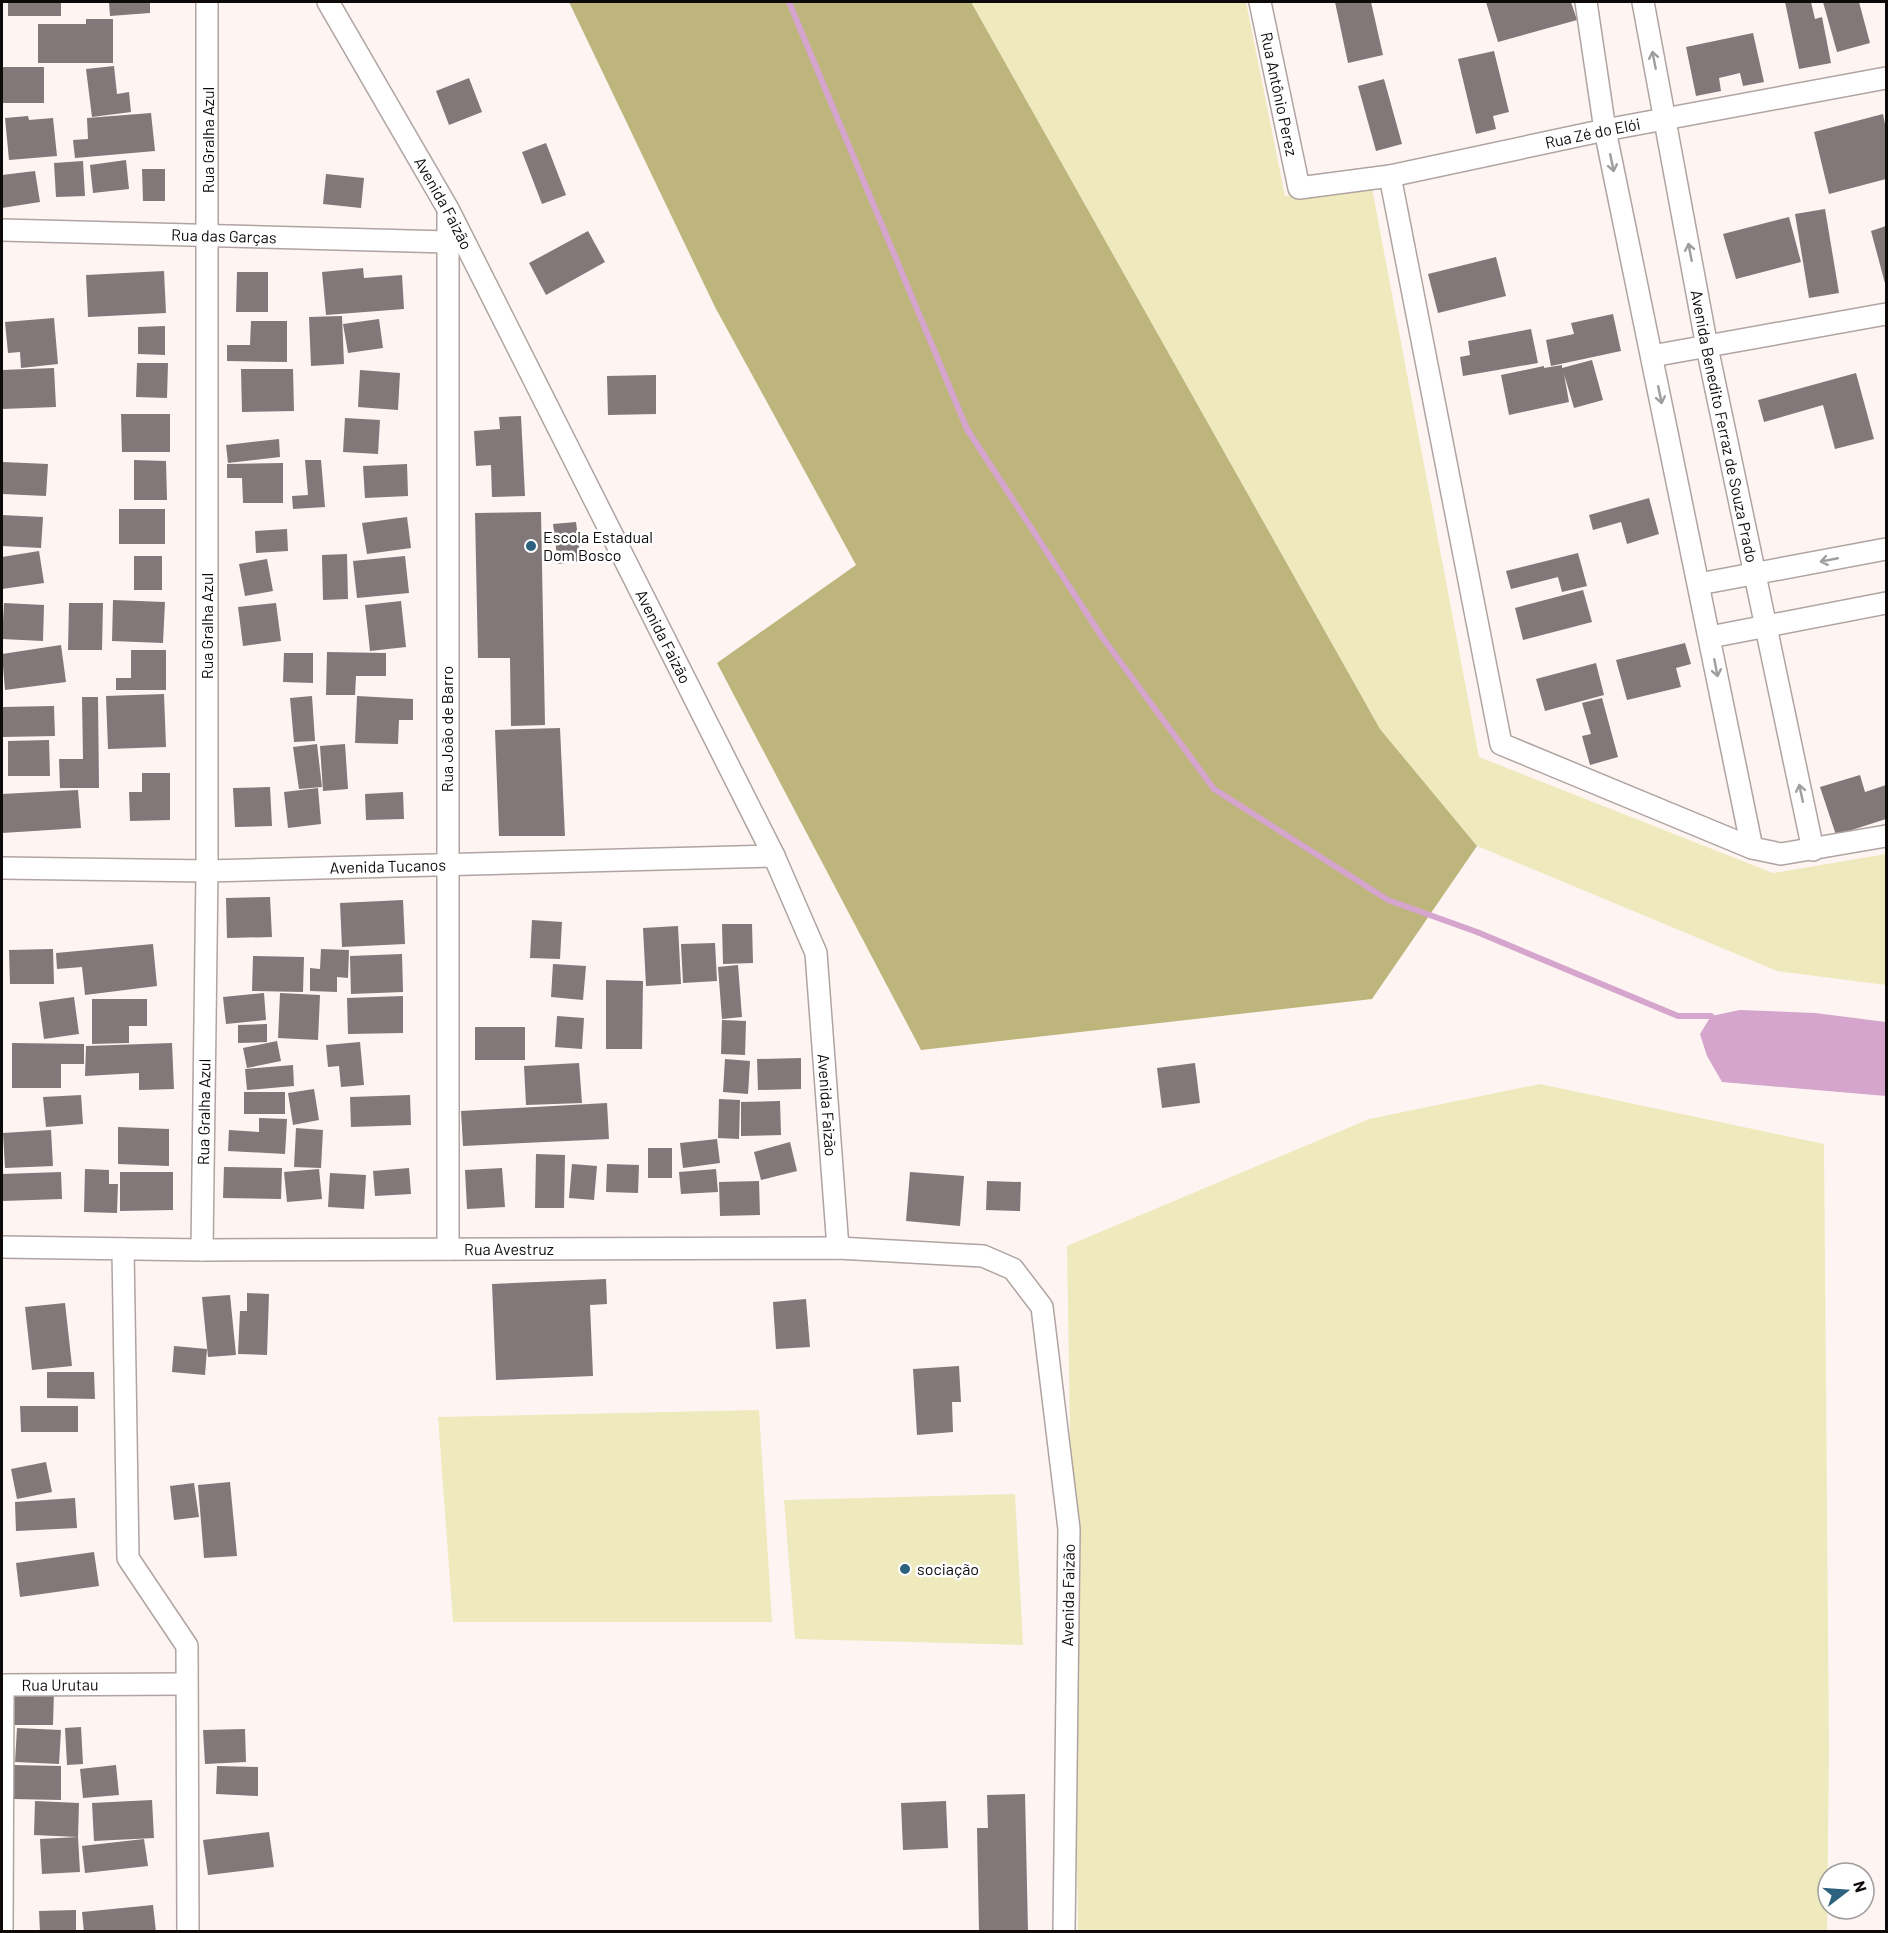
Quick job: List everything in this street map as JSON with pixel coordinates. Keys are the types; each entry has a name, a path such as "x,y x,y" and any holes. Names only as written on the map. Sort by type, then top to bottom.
{"street":[{"name":"Rua Gralha Azul","path":"202,1250 207,871 207,2"},
{"name":"Avenida Faizão","path":"328,2 448,208 774,856 816,953 838,1248"},
{"name":"Rua Antônio Perez","path":"1260,2 1299,188"},
{"path":"1586,2 1605,130 1752,848"},
{"name":"Avenida Benedito Ferraz de Souza Prado","path":"1643,2 1707,347 1813,850"},
{"name":"Rua Zé do Elói","path":"1299,188 1390,176 1605,130 1887,78"},
{"path":"1390,176 1501,744 1752,848 1781,854 1887,836"},
{"name":"Rua João de Barro","path":"448,208 446,865 448,1249"},
{"name":"Rua das Garças","path":"2,230 448,242"},
{"path":"1652,356 1887,314"},
{"path":"1699,584 1887,549"},
{"path":"1710,636 1887,603"},
{"name":"Avenida Tucanos","path":"2,868 207,871 774,856"},
{"name":"Rua Avestruz","path":"2,1247 202,1250 838,1248 983,1256 1013,1269"},
{"path":"123,1249 128,1558 187,1646 188,1932"},
{"name":"Avenida Faizão","path":"1013,1269 1042,1308 1069,1529 1064,1932"},
{"name":"Rua Urutau","path":"2,1932 3,1685 186,1684"}],"shaded area":[{"path":"569,2 971,2 1380,729 1477,846 1372,999 921,1050 717,663 856,565 715,307"},
{"path":"971,2 1246,2 1285,196 1372,188 1479,757 1773,873 1886,854 1886,985 1777,971 1477,846 1380,729"},
{"path":"1740,1010 1815,1013 1886,1022 1886,1096 1722,1082 1707,1056 1700,1034 1711,1016"},
{"path":"1540,1084 1824,1144 1829,1749 1828,1861 1816,1861 1816,1921 1827,1921 1827,1931 1078,1931 1067,1246 1369,1119"},
{"path":"759,1410 772,1622 453,1622 438,1417"},
{"name":"sociação","path":"1015,1494 1023,1645 795,1639 784,1500"}],"building":[{"path":"8,2 61,2 61,16 8,16"},
{"path":"109,2 150,2 150,13 110,16"},
{"path":"1335,2 1371,2 1383,55 1348,63"},
{"path":"1486,2 1571,2 1577,20 1498,42"},
{"path":"1785,2 1811,2 1815,19 1822,17 1831,63 1799,69"},
{"path":"1823,2 1859,2 1870,43 1837,52"},
{"path":"86,19 113,19 113,63 38,63 38,24 86,24"},
{"path":"1753,33 1764,82 1743,86 1740,73 1719,78 1721,91 1696,96 1686,47"},
{"path":"1494,51 1509,112 1493,116 1496,129 1476,134 1458,59"},
{"path":"114,66 117,94 129,92 131,112 92,117 86,69"},
{"path":"3,67 44,67 44,103 3,103"},
{"path":"469,78 482,112 449,125 436,91"},
{"path":"1384,79 1402,144 1376,151 1358,86"},
{"path":"151,113 155,151 75,158 73,140 88,139 87,118"},
{"path":"1883,114 1886,129 1886,179 1829,194 1814,132"},
{"path":"28,116 29,120 53,118 57,156 9,160 5,118"},
{"path":"546,143 566,195 542,204 522,152"},
{"path":"126,160 129,189 93,193 90,165"},
{"path":"83,161 85,196 56,197 54,163"},
{"path":"142,169 165,169 165,201 143,201"},
{"path":"35,171 40,202 2,208 2,175"},
{"path":"326,174 364,178 361,208 323,204"},
{"path":"1825,209 1839,293 1809,298 1795,214"},
{"path":"1789,217 1801,262 1736,279 1723,234"},
{"path":"1886,226 1886,287 1871,231"},
{"path":"588,231 605,262 546,295 529,263"},
{"path":"1496,257 1506,296 1438,313 1428,274"},
{"path":"363,268 364,278 402,275 404,309 326,315 322,272"},
{"path":"164,271 166,313 88,317 86,275"},
{"path":"237,272 268,272 268,312 236,312"},
{"path":"1613,314 1621,351 1551,366 1546,340 1574,334 1571,323"},
{"path":"342,316 344,364 311,366 309,317"},
{"path":"54,318 58,364 21,368 20,352 8,353 5,322"},
{"path":"379,319 383,348 348,353 343,324"},
{"path":"251,321 287,321 287,362 227,361 227,345 250,345"},
{"path":"165,326 165,355 138,354 138,327"},
{"path":"1531,329 1538,363 1463,376 1460,357 1470,355 1468,341"},
{"path":"1592,360 1603,400 1574,408 1564,374 1569,402 1509,415 1501,375 1544,366 1544,368 1562,365 1562,368"},
{"path":"137,363 168,363 167,398 136,397"},
{"path":"54,368 56,407 2,409 2,370"},
{"path":"241,369 293,369 294,411 242,412"},
{"path":"360,370 400,373 398,410 358,407"},
{"path":"1856,373 1874,439 1835,449 1823,405 1764,422 1758,400"},
{"path":"656,375 656,414 608,415 607,376"},
{"path":"121,414 170,414 170,452 122,452"},
{"path":"521,416 525,496 492,497 491,465 476,466 474,431 500,429 499,417"},
{"path":"345,418 380,420 378,454 343,452"},
{"path":"279,439 280,457 228,463 226,445"},
{"path":"134,460 166,461 167,500 134,500"},
{"path":"305,460 321,460 325,507 293,509 292,496 308,495"},
{"path":"2,462 48,464 46,496 2,494"},
{"path":"283,463 283,503 243,503 242,478 227,478 227,464"},
{"path":"407,464 408,496 365,498 363,466"},
{"path":"1649,498 1659,534 1627,544 1621,522 1593,530 1589,515"},
{"path":"119,509 165,509 165,544 119,544"},
{"path":"541,512 545,725 511,726 510,658 478,658 475,513"},
{"path":"2,515 43,517 41,548 2,546"},
{"path":"407,517 411,548 367,554 362,523"},
{"path":"576,522 581,561 558,564 553,524"},
{"path":"287,529 288,551 256,553 255,531"},
{"path":"39,551 44,583 2,589 2,557"},
{"path":"1578,553 1587,586 1562,592 1558,577 1511,589 1506,571"},
{"path":"347,554 348,599 323,600 322,555"},
{"path":"134,556 162,556 162,590 134,590"},
{"path":"405,556 409,593 357,598 353,561"},
{"path":"267,559 273,591 245,596 239,564"},
{"path":"1583,590 1592,622 1523,640 1515,608"},
{"path":"113,600 165,602 163,643 112,641"},
{"path":"401,601 406,647 370,651 365,605"},
{"path":"4,603 44,605 43,641 2,639"},
{"path":"69,603 103,603 102,650 68,650"},
{"path":"276,603 281,641 243,646 238,607"},
{"path":"1685,643 1691,664 1676,668 1681,687 1627,700 1616,660"},
{"path":"61,645 66,682 5,690 2,654"},
{"path":"131,650 166,650 166,690 116,690 116,678 131,678"},
{"path":"327,652 386,653 386,676 356,676 355,695 326,695"},
{"path":"284,653 313,653 313,683 283,682"},
{"path":"1596,663 1604,695 1545,711 1536,679"},
{"path":"164,694 166,747 108,749 106,696"},
{"path":"312,696 315,741 294,742 290,698"},
{"path":"357,696 413,699 413,720 399,720 398,744 355,743"},
{"path":"82,697 98,697 99,788 60,788 59,759 83,759"},
{"path":"1602,698 1618,757 1590,765 1582,736 1591,734 1582,703"},
{"path":"54,706 55,736 2,737 2,707"},
{"path":"560,728 565,836 499,836 495,730"},
{"path":"49,740 50,776 8,776 8,741"},
{"path":"317,744 322,787 299,789 293,747"},
{"path":"345,744 348,789 323,791 320,746"},
{"path":"142,773 170,773 170,820 130,821 129,792 142,792"},
{"path":"1860,775 1865,792 1886,785 1886,819 1836,835 1820,787"},
{"path":"270,787 272,826 235,827 233,788"},
{"path":"318,788 321,824 288,828 284,792"},
{"path":"78,790 81,828 2,833 2,794"},
{"path":"403,792 404,819 366,820 365,794"},
{"path":"270,897 272,937 227,938 226,898"},
{"path":"403,900 405,944 342,947 340,903"},
{"path":"532,920 562,922 560,959 530,958"},
{"path":"722,924 752,924 753,963 723,964"},
{"path":"678,926 681,984 646,986 643,928"},
{"path":"715,943 717,981 683,983 681,944"},
{"path":"153,944 157,986 85,995 82,967 57,969 56,953"},
{"path":"53,949 54,984 10,984 9,950"},
{"path":"321,949 349,950 348,978 337,977 337,992 310,991 310,968 320,969"},
{"path":"402,954 403,992 351,994 350,956"},
{"path":"253,956 304,957 303,992 252,991"},
{"path":"553,964 586,966 583,1000 551,997"},
{"path":"738,965 742,1017 722,1019 718,967"},
{"path":"606,980 643,981 642,1049 606,1049"},
{"path":"264,993 266,1020 226,1024 223,997"},
{"path":"280,993 320,995 318,1040 278,1038"},
{"path":"403,996 403,1033 348,1034 347,998"},
{"path":"74,997 79,1034 44,1039 39,1002"},
{"path":"92,999 147,999 147,1026 129,1026 129,1043 92,1044"},
{"path":"557,1016 584,1018 582,1049 555,1047"},
{"path":"722,1020 746,1021 745,1055 721,1054"},
{"path":"267,1024 267,1042 238,1043 238,1025"},
{"path":"475,1027 525,1027 525,1060 475,1060"},
{"path":"277,1041 281,1061 247,1068 243,1048"},
{"path":"360,1042 364,1085 341,1087 339,1066 328,1067 326,1045"},
{"path":"12,1043 84,1044 84,1064 61,1064 61,1088 12,1088"},
{"path":"172,1043 174,1089 139,1090 139,1073 85,1076 86,1046"},
{"path":"801,1058 801,1089 758,1090 757,1059"},
{"path":"725,1059 750,1061 748,1094 723,1092"},
{"path":"579,1063 582,1103 526,1105 524,1066"},
{"path":"1195,1063 1200,1103 1162,1108 1157,1068"},
{"path":"293,1065 294,1086 247,1090 245,1069"},
{"path":"314,1089 319,1120 293,1125 288,1093"},
{"path":"244,1092 285,1092 285,1114 244,1114"},
{"path":"81,1095 83,1124 46,1127 43,1097"},
{"path":"410,1095 411,1125 351,1127 350,1097"},
{"path":"719,1099 740,1100 739,1139 718,1138"},
{"path":"780,1101 781,1135 741,1136 741,1102"},
{"path":"607,1103 609,1139 463,1146 461,1111"},
{"path":"259,1118 287,1119 285,1154 228,1151 229,1130 259,1132"},
{"path":"118,1127 169,1129 169,1166 118,1164"},
{"path":"296,1128 323,1130 321,1168 294,1167"},
{"path":"51,1130 53,1166 5,1168 3,1133"},
{"path":"717,1139 720,1163 683,1168 680,1143"},
{"path":"790,1142 797,1171 761,1180 754,1152"},
{"path":"648,1148 672,1148 672,1178 648,1178"},
{"path":"536,1154 565,1155 564,1208 535,1208"},
{"path":"572,1164 597,1166 594,1200 569,1198"},
{"path":"607,1164 639,1165 638,1193 606,1192"},
{"path":"224,1167 282,1168 281,1199 223,1198"},
{"path":"409,1168 411,1194 375,1196 373,1171"},
{"path":"502,1168 505,1207 467,1209 465,1170"},
{"path":"85,1169 109,1170 109,1184 118,1184 117,1213 84,1212"},
{"path":"319,1169 322,1199 287,1202 284,1172"},
{"path":"716,1169 718,1192 681,1194 679,1172"},
{"path":"61,1172 62,1199 2,1201 2,1174"},
{"path":"120,1172 173,1172 173,1210 120,1211"},
{"path":"910,1172 964,1176 960,1226 906,1221"},
{"path":"330,1173 366,1175 364,1209 328,1207"},
{"path":"759,1181 760,1215 720,1216 719,1182"},
{"path":"987,1181 1021,1182 1020,1211 986,1210"},
{"path":"606,1279 607,1304 590,1305 593,1376 496,1380 492,1284"},
{"path":"247,1293 269,1294 267,1355 238,1354 240,1311 247,1311"},
{"path":"230,1295 236,1355 208,1357 202,1297"},
{"path":"806,1299 810,1347 776,1349 773,1302"},
{"path":"65,1303 72,1366 32,1370 25,1307"},
{"path":"174,1346 207,1349 205,1375 172,1372"},
{"path":"959,1366 961,1402 952,1402 953,1432 917,1435 913,1369"},
{"path":"47,1372 94,1372 95,1399 47,1398"},
{"path":"20,1406 78,1406 78,1432 21,1432"},
{"path":"46,1462 52,1492 17,1499 11,1469"},
{"path":"230,1482 237,1556 204,1558 198,1485"},
{"path":"194,1483 199,1517 174,1520 170,1486"},
{"path":"75,1498 77,1528 16,1531 15,1502"},
{"path":"94,1552 99,1586 20,1597 16,1563"},
{"path":"6,1691 54,1691 53,1725 6,1725"},
{"path":"81,1727 83,1764 67,1765 65,1728"},
{"path":"17,1728 61,1730 59,1764 15,1762"},
{"path":"245,1729 246,1762 205,1764 203,1730"},
{"path":"13,1765 61,1766 61,1800 13,1799"},
{"path":"116,1765 119,1795 83,1798 80,1769"},
{"path":"217,1766 258,1767 258,1796 216,1794"},
{"path":"1025,1794 1028,1932 979,1932 977,1828 988,1828 987,1795"},
{"path":"152,1800 154,1838 94,1841 92,1803"},
{"path":"35,1801 79,1803 78,1837 34,1835"},
{"path":"946,1801 948,1848 903,1850 901,1803"},
{"path":"269,1832 274,1867 208,1875 203,1840"},
{"path":"78,1837 80,1872 42,1874 40,1839"},
{"path":"144,1839 148,1866 85,1873 82,1846"},
{"path":"153,1905 156,1932 84,1932 82,1912"},
{"path":"76,1910 76,1932 40,1932 39,1911"}],"waterway":[{"path":"789,2 967,429 1102,637 1214,789 1388,900 1477,932 1678,1016 1711,1016"}],"place":[{"name":"Escola Estadual Dom Bosco","path":"531,546"},
{"name":"sociação","path":"905,1569"}]}
